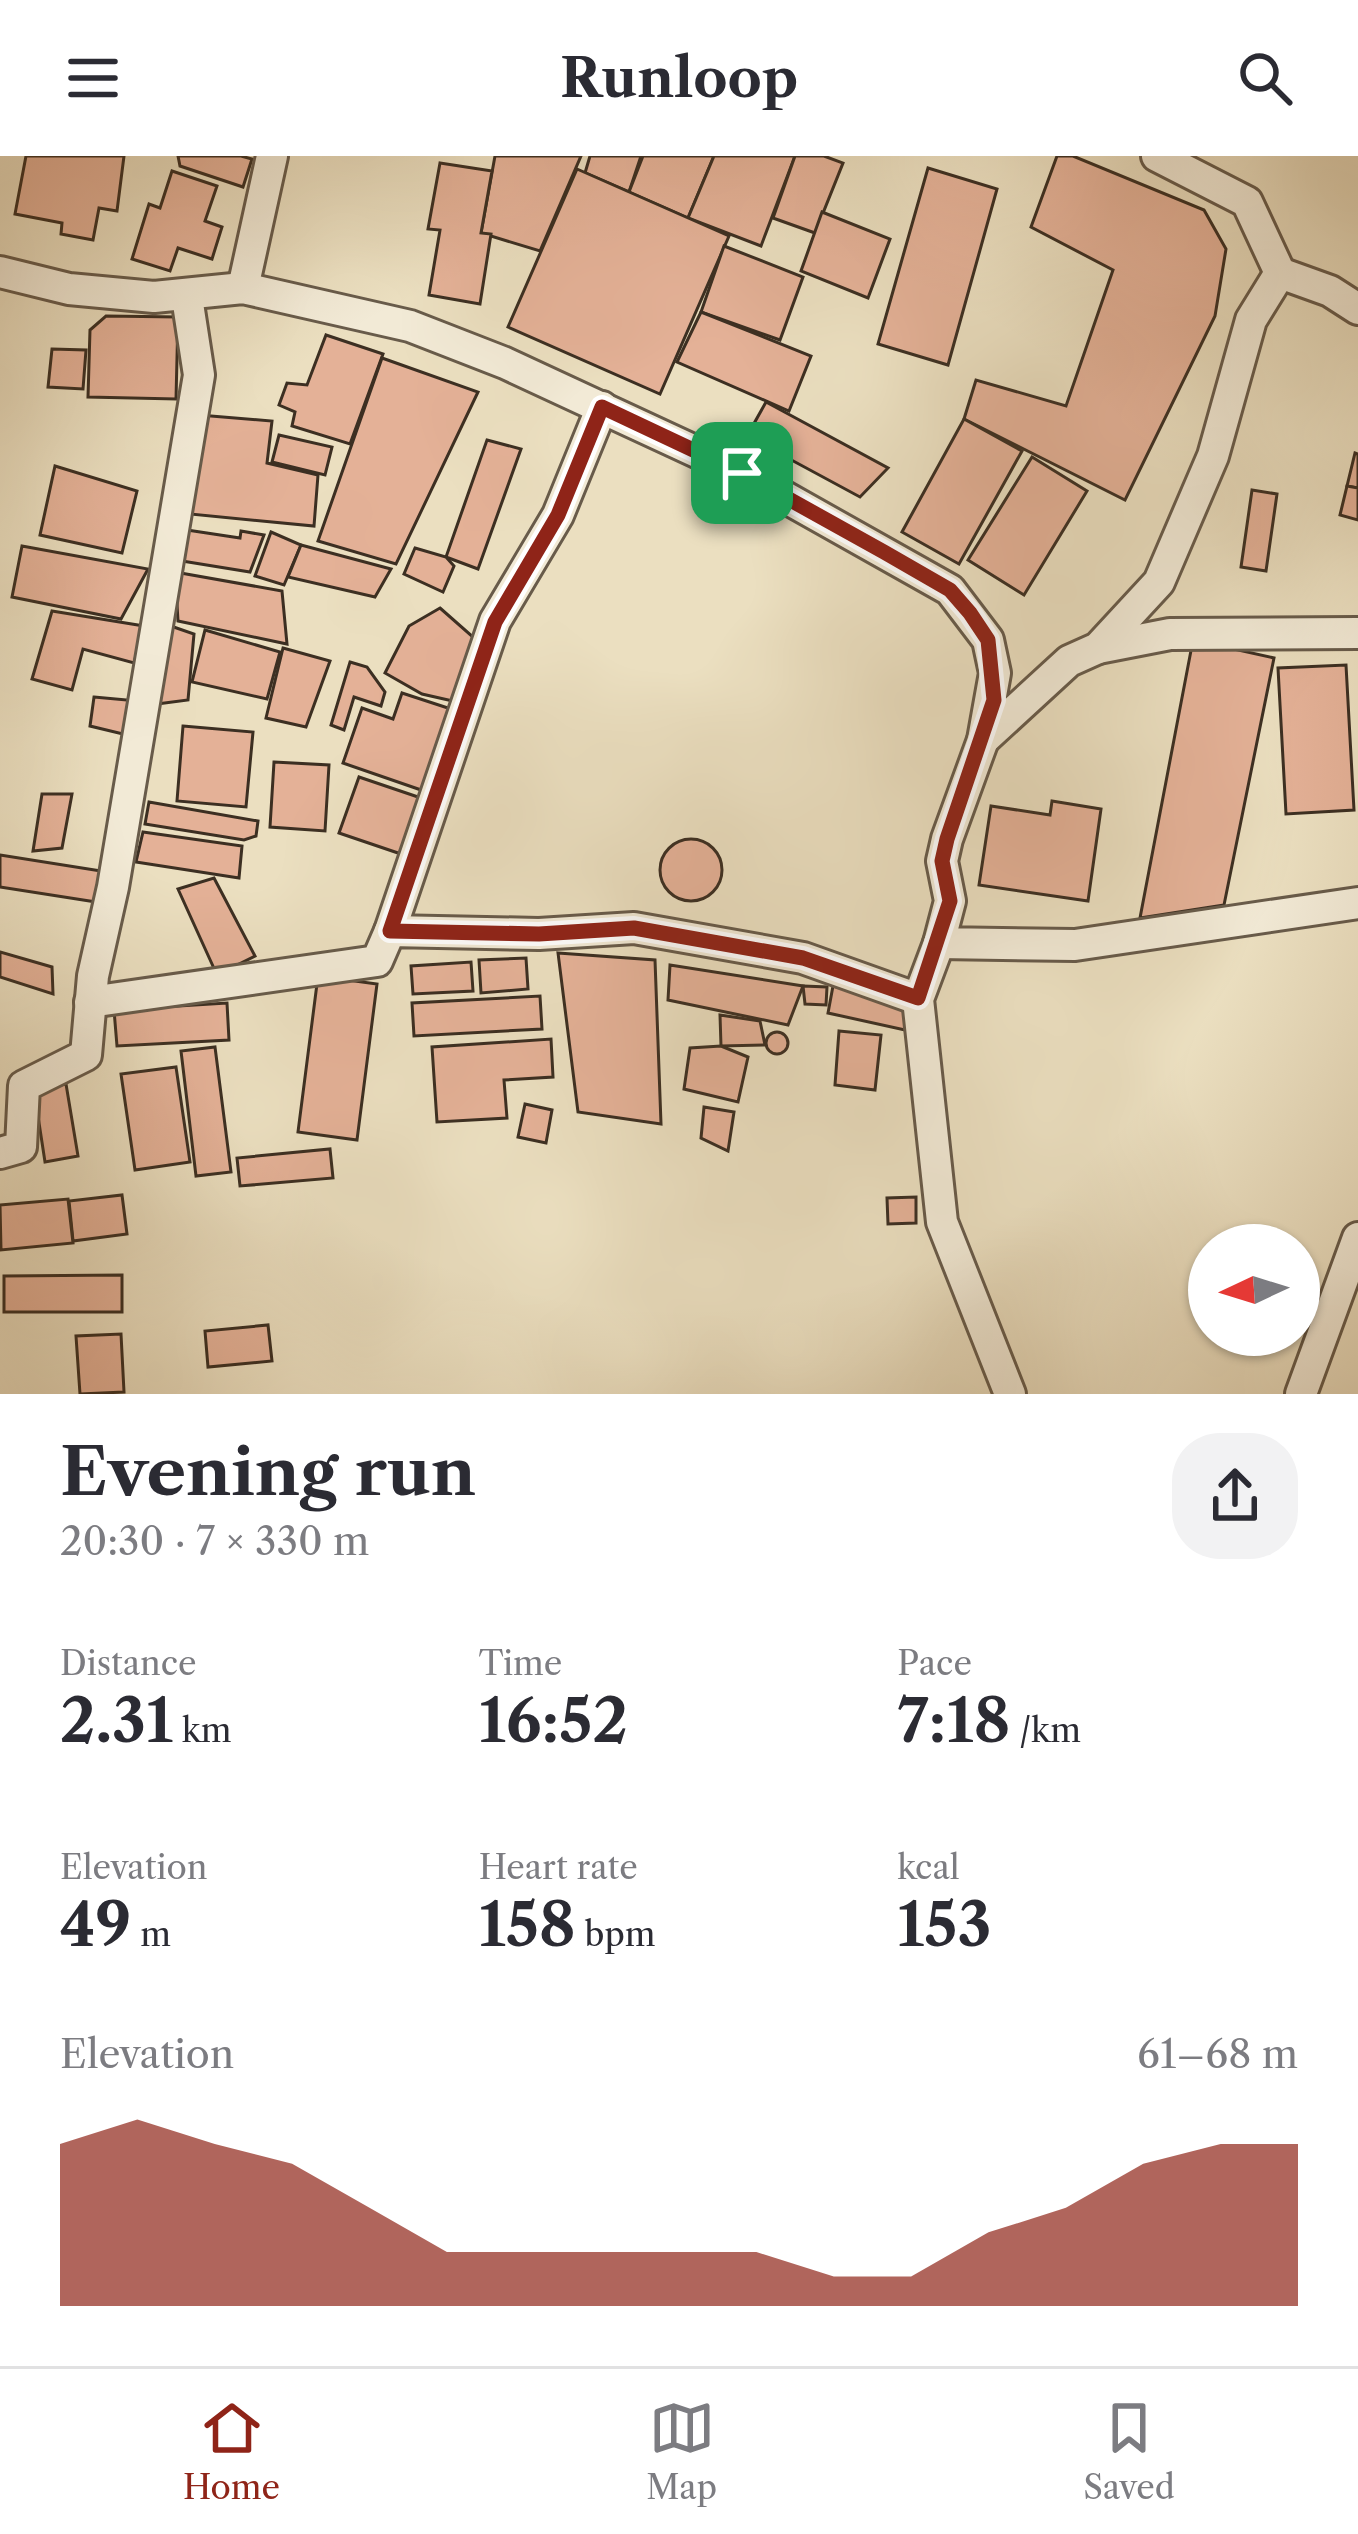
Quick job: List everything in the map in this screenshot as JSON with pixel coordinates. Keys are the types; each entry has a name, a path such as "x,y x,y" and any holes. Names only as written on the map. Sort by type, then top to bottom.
{"street":[{"path":"243,288 272,156"},
{"path":"1157,156 1247,202 1280,273 1330,291 1358,309"},
{"path":"0,272 69,289 187,297 243,288 410,326 602,407 742,473 950,590 988,640 995,673 994,700 942,861 950,901 918,998 942,1222 1010,1394"},
{"path":"1098,648 1159,581 1213,456 1251,320 1280,273"},
{"path":"0,1153 21,1147 25,1086 86,1055 90,1002 199,375 187,297"},
{"path":"90,1002 377,962 495,622 558,515 602,407"},
{"path":"983,740 1069,662 1098,648 1170,634 1358,633"},
{"path":"939,943 1075,945 1358,904"},
{"path":"390,931 539,934 634,928 803,958 918,998"},
{"path":"1301,1394 1358,1238"}],"building":[{"path":"26,156 124,156 117,211 99,208 93,240 61,234 62,223 15,214"},
{"path":"178,156 252,159 243,187 180,166"},
{"path":"495,156 581,156 540,251 481,233"},
{"path":"590,156 641,156 629,192 585,173"},
{"path":"643,156 714,156 688,218 629,192"},
{"path":"714,156 795,156 761,246 688,218"},
{"path":"795,156 824,156 843,163 815,233 773,218"},
{"path":"1057,156 1073,156 1204,210 1226,249 1215,316 1125,500 964,419 976,380 1066,406 1113,270 1031,227"},
{"path":"440,163 492,171 481,233 491,234 480,304 429,295 440,230 428,229"},
{"path":"928,168 997,189 948,365 878,344"},
{"path":"577,169 729,236 660,394 508,327"},
{"path":"172,171 217,186 205,221 222,227 212,259 178,248 170,271 132,259 149,204 160,208"},
{"path":"822,212 890,239 868,298 801,271"},
{"path":"724,246 803,277 780,340 701,312"},
{"path":"701,312 811,356 789,411 677,362"},
{"path":"106,316 178,317 176,399 88,397 90,330"},
{"path":"326,335 383,354 350,444 292,426 295,412 279,405 287,383 307,385"},
{"path":"52,349 86,350 83,389 48,387"},
{"path":"382,358 478,392 396,564 318,541"},
{"path":"766,402 888,468 860,497 747,436"},
{"path":"199,415 272,421 267,463 318,475 314,526 190,514"},
{"path":"964,419 1022,451 959,564 902,532"},
{"path":"279,435 332,447 325,475 272,462"},
{"path":"487,440 521,449 478,569 446,557"},
{"path":"1358,454 1358,488 1347,486"},
{"path":"1032,457 1087,491 1024,595 968,560"},
{"path":"55,466 137,491 122,553 40,535"},
{"path":"1347,486 1358,488 1358,520 1340,515"},
{"path":"1252,490 1277,494 1266,571 1241,567"},
{"path":"187,530 240,538 241,531 264,535 250,572 182,561"},
{"path":"271,532 301,545 284,585 255,576"},
{"path":"301,545 391,569 375,597 288,577"},
{"path":"22,546 148,569 121,619 12,597"},
{"path":"415,548 446,557 454,566 443,592 404,574"},
{"path":"175,572 282,591 287,644 178,621"},
{"path":"440,608 473,637 457,702 422,694 385,673 409,626"},
{"path":"52,611 144,626 134,663 83,649 72,690 32,679"},
{"path":"165,624 194,634 188,700 157,704"},
{"path":"205,630 280,652 267,699 192,682"},
{"path":"1193,640 1274,658 1224,905 1140,918"},
{"path":"283,648 330,661 306,727 266,718"},
{"path":"350,662 367,667 385,692 381,706 354,697 344,730 331,725"},
{"path":"1346,665 1354,810 1286,814 1278,668"},
{"path":"402,693 451,709 424,791 343,763 362,708 393,719"},
{"path":"94,697 138,701 127,735 90,726"},
{"path":"183,726 253,732 246,807 177,801"},
{"path":"274,762 329,765 325,831 270,827"},
{"path":"359,777 421,798 401,854 339,833"},
{"path":"42,794 72,794 62,848 33,851"},
{"path":"1052,801 1101,809 1088,901 979,885 991,806 1050,815"},
{"path":"149,802 258,821 256,836 244,840 145,824"},
{"path":"143,832 242,846 239,878 136,862"},
{"path":"691,839 713,848 722,870 713,892 691,901 669,892 660,870 669,848"},
{"path":"0,855 101,871 96,902 0,887"},
{"path":"214,878 255,956 217,975 178,889"},
{"path":"0,952 52,967 53,994 0,977"},
{"path":"558,953 655,960 661,1124 578,1112"},
{"path":"526,958 528,989 481,993 479,960"},
{"path":"471,962 473,991 413,994 411,966"},
{"path":"670,965 803,986 788,1025 668,1000"},
{"path":"318,976 377,984 357,1140 298,1132"},
{"path":"803,986 827,987 826,1005 805,1004"},
{"path":"833,986 914,1004 905,1030 828,1013"},
{"path":"540,996 542,1029 414,1036 412,1003"},
{"path":"227,1003 229,1040 117,1046 114,1010"},
{"path":"720,1015 760,1021 765,1045 721,1046"},
{"path":"839,1031 881,1035 875,1090 835,1085"},
{"path":"777,1032 788,1043 777,1054 766,1043"},
{"path":"551,1039 553,1077 504,1080 507,1118 437,1122 432,1047"},
{"path":"721,1046 748,1057 738,1102 684,1089 690,1048"},
{"path":"215,1047 231,1172 196,1176 181,1051"},
{"path":"176,1067 190,1162 135,1170 121,1074"},
{"path":"66,1084 78,1156 45,1162 34,1090"},
{"path":"525,1104 552,1110 546,1143 518,1137"},
{"path":"704,1107 734,1112 728,1151 701,1138"},
{"path":"330,1149 333,1178 240,1186 237,1158"},
{"path":"122,1195 127,1234 73,1241 69,1201"},
{"path":"916,1197 916,1223 888,1224 887,1198"},
{"path":"68,1199 73,1243 1,1250 0,1205"},
{"path":"122,1275 122,1312 4,1312 4,1276"},
{"path":"268,1325 272,1361 208,1367 205,1331"},
{"path":"121,1334 124,1392 80,1394 76,1336"}],"route":[{"path":"602,407 742,473 950,590 988,640 995,673 994,700 947,839 942,861 950,901 918,998 803,958 634,928 539,934 390,931 495,622 558,515 602,407"}]}
